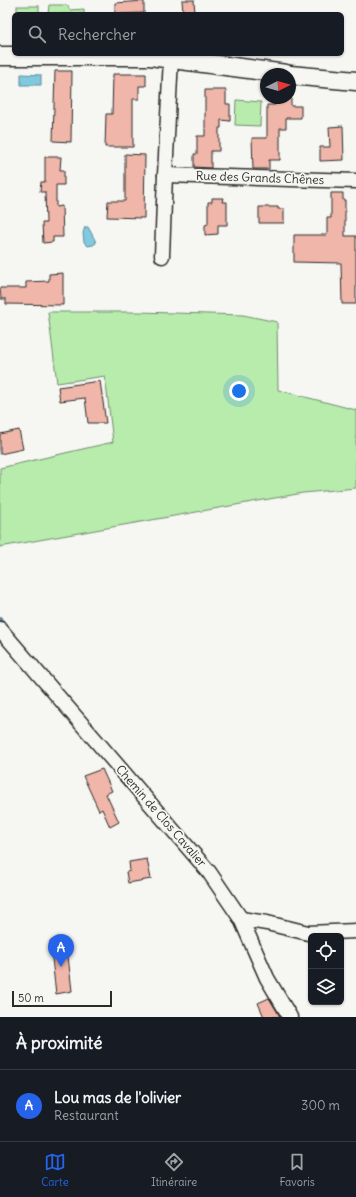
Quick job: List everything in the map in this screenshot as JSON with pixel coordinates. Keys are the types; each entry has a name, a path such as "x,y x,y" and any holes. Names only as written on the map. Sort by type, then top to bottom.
{"street":[{"path":"0,56 12,56"},
{"path":"150,56 260,70"},
{"path":"162,256 171,58"},
{"path":"296,76 356,81"},
{"name":"Rue des Grands Chênes","path":"165,175 356,181"},
{"name":"Chemin de Clos Cavalier","path":"0,629 209,872 241,919 267,978 290,1017"},
{"path":"241,919 308,932 356,931"}],"green space":[{"path":"49,5 67,5 70,10 84,9 84,12 48,12"},
{"path":"17,6 39,6 39,12 17,12"},
{"path":"236,100 260,102 260,126 235,125"},
{"path":"48,312 139,312 243,315 277,322 278,390 356,410 356,488 303,493 0,547 0,468 113,442 105,376 57,383"}],"water":[{"path":"21,74 41,75 41,85 21,85"},
{"path":"85,227 88,227 95,240 96,243 93,245 88,246 84,242 83,233"}],"building":[{"path":"182,0 194,0 195,12 183,12"},
{"path":"144,1 144,12 115,12 115,3"},
{"path":"55,71 72,71 71,142 53,141"},
{"path":"113,74 146,74 146,86 139,86 139,99 133,99 133,147 105,147 106,114 112,114"},
{"path":"205,90 226,90 226,104 230,104 230,121 221,120 221,128 219,128 219,151 211,151 211,168 194,167 194,154 197,154 197,136 205,136"},
{"path":"291,104 291,106 301,106 301,118 286,118 286,128 280,128 280,160 269,160 269,169 253,169 252,138 267,138 267,105"},
{"path":"343,126 344,160 320,161 320,147 330,147 329,127"},
{"path":"125,154 145,155 144,218 107,217 108,201 125,201"},
{"path":"45,157 61,157 60,170 64,170 64,185 56,185 56,207 62,206 63,237 53,237 53,242 43,243 42,223 46,223 45,192 40,192 41,182 45,182"},
{"path":"331,193 343,193 343,200 345,200 345,236 356,236 356,304 342,304 341,263 294,262 294,235 327,235 327,218 331,218"},
{"path":"212,198 223,198 222,202 227,202 227,225 218,225 218,234 205,235 205,225 208,224 208,202 212,202"},
{"path":"259,207 278,207 278,209 284,209 284,223 259,223"},
{"path":"63,273 63,305 6,304 6,299 1,299 0,288 26,288 26,282 49,281 49,274"},
{"path":"100,381 106,423 88,423 85,398 60,401 58,387"},
{"path":"19,430 23,449 0,454 0,434"},
{"path":"102,769 112,791 106,794 119,822 110,827 102,809 99,811 83,776"},
{"path":"147,859 151,879 128,883 126,872 130,871 129,862"},
{"path":"66,939 72,991 56,994 50,941"},
{"path":"269,998 280,1017 264,1017 258,1003"}],"waterway":[{"path":"0,619 8,628"}],"place":[{"name":"Lou mas de l'olivier","path":"61,967"}]}
